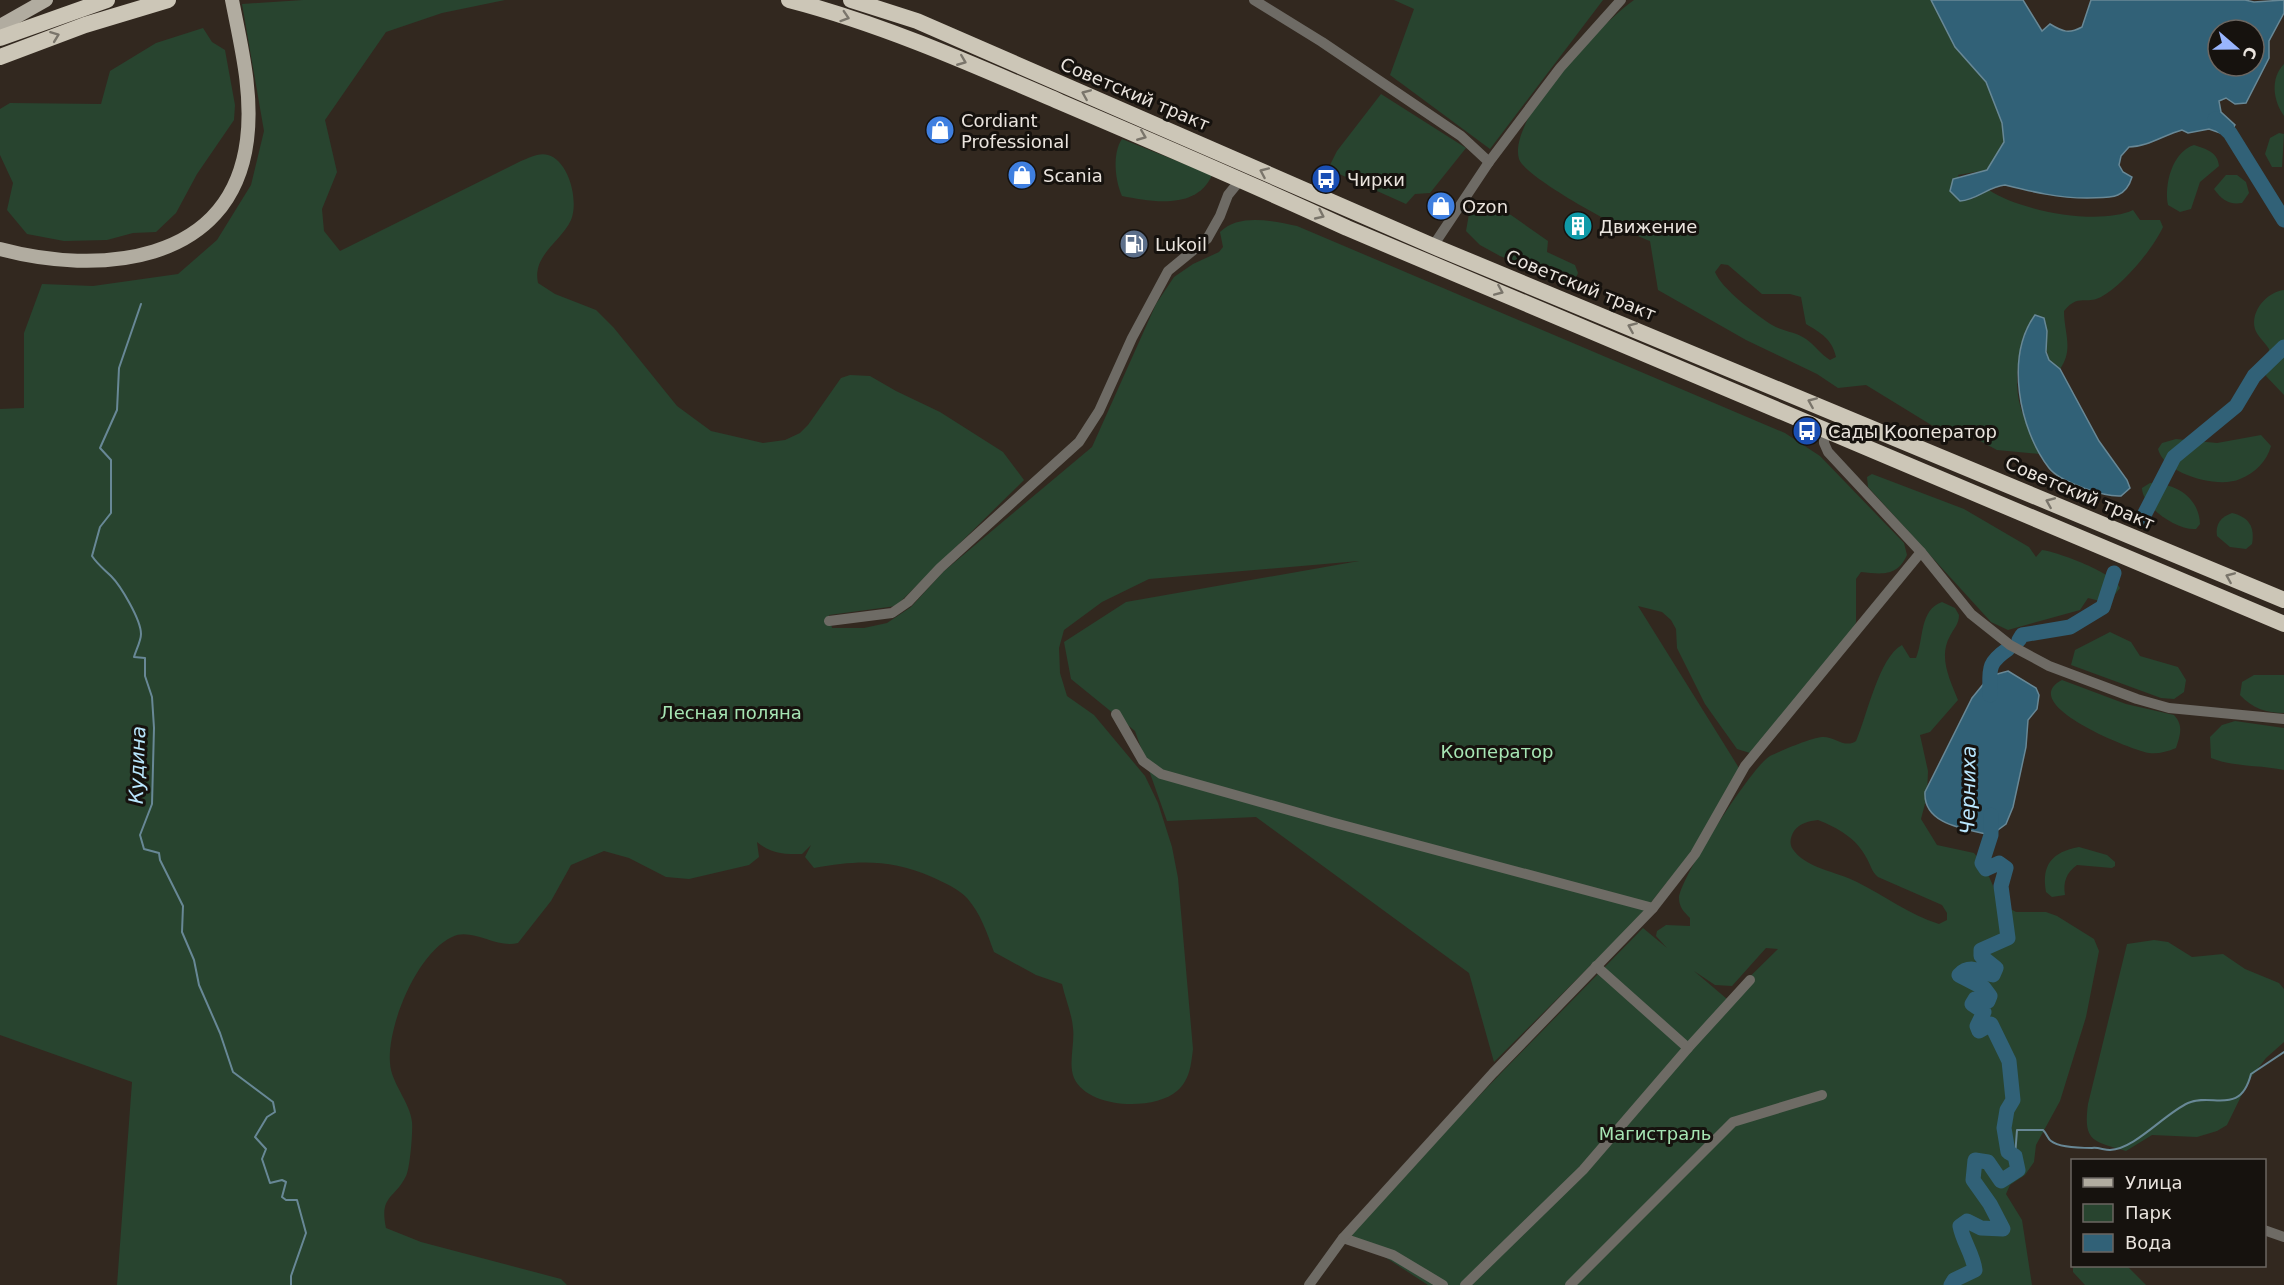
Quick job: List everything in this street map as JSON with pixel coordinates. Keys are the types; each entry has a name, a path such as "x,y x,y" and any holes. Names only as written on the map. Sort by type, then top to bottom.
{"highway":[{"path":"0,38 107,0"},
{"path":"0,57 85,25 168,0"},
{"name":"Советский тракт","path":"789,0 907,39 1241,179 1347,228 1824,427 2284,624"},
{"path":"851,0 917,21"},
{"name":"Советский тракт","path":"917,21 1433,246 2284,600"}],"main road":[{"path":"0,26 46,0"},
{"path":"4,251 74,261 132,259 178,243 217,211 240,169 249,121 246,76 232,0"},
{"name":"Советский тракт","path":"867,0 917,21"}],"street":[{"path":"1254,0 1322,42 1461,136 1489,162"},
{"path":"1433,246 1489,162 1560,68 1621,0"},
{"path":"829,621 892,613 908,602 940,568 1080,442 1099,411 1132,338 1168,271 1207,239 1220,216 1228,195 1241,179"},
{"path":"1824,427 1824,442 1828,452 1921,552 1971,614 2010,645 2049,666 2137,699 2169,708 2284,719"},
{"path":"1309,1285 1343,1238 1493,1073 1653,908 1695,854 1745,766 1921,552"},
{"path":"1116,714 1143,761 1161,774 1653,908"},
{"path":"1596,966 1688,1048"},
{"path":"1465,1285 1583,1170 1750,980"},
{"path":"1570,1285 1733,1122 1822,1095"},
{"path":"2266,1230 2284,1237"},
{"path":"1343,1238 1393,1255 1443,1285"}],"green space":[{"path":"303,0 505,0 442,13 386,32 325,120 337,172 322,209 324,231 340,251 521,161 545,154 562,165 567,173 574,203 571,220 539,264 538,283 555,294 596,310 614,328 677,406 711,431 763,443 785,440 800,433 808,425 841,378 850,375 870,376 940,412 1003,452 1024,480 896,606 829,615 832,628 864,628 887,623 911,607 943,572 1092,447 1156,304 1174,277 1193,264 1219,252 1223,247 1220,232 1228,226 1246,220 1297,226 1785,433 1820,456 1904,543 1907,555 1894,571 1861,572 1856,579 1856,622 1850,638 1750,753 1737,749 1705,704 1677,648 1676,629 1671,620 1662,612 1638,606 1739,768 1699,843 1640,916 1494,1062 1469,973 1256,817 1167,821 1135,731 1071,679 1064,642 1126,602 1359,561 1149,579 1102,602 1064,630 1059,648 1060,673 1067,696 1094,715 1145,776 1158,803 1172,847 1178,878 1193,1049 1187,1077 1177,1091 1153,1102 1122,1104 1093,1096 1082,1088 1072,1072 1073,1028 1062,984 1036,975 994,952 980,917 972,904 964,895 932,877 888,864 860,863 814,868 805,857 811,845 802,854 789,854 773,851 757,842 759,857 749,865 689,879 666,877 629,858 604,851 571,865 551,901 518,943 501,943 476,936 460,935 439,945 416,974 407,992 399,1011 390,1048 391,1070 411,1115 412,1133 406,1176 386,1203 384,1217 386,1228 421,1242 561,1279 567,1285 117,1285 132,1082 0,1035 0,409 24,408 24,333 42,284 93,286 178,274 217,240 251,185 264,131 242,4"},
{"path":"1394,0 1603,0 1490,149 1390,75 1414,9"},
{"path":"1634,0 1931,0 1955,47 1986,82 2002,123 2004,142 1987,170 1958,175 1972,199 1989,190 2020,204 2060,214 2101,217 2133,210 2140,220 2160,220 2163,227 2152,246 2118,285 2096,299 2074,302 2064,311 2067,355 2060,369 2049,360 2045,343 2047,331 2036,316 2030,324 2019,357 2017,380 2023,414 2040,454 1997,450 1971,436 1946,434 1866,385 1838,388 1817,374 1746,340 1658,290 1650,241 1578,204 1525,168 1519,159 1519,141 1542,96 1581,49","holes":["1721,264 1728,265 1762,294 1790,294 1801,297 1806,324 1829,341 1836,357 1830,360 1806,339 1772,325 1740,301 1724,286 1715,272"]},
{"path":"203,28 212,42 225,50 235,105 234,120 197,174 176,213 156,232 133,233 107,240 64,241 27,234 7,210 13,183 0,155 0,109 10,103 101,104 110,71 156,43"},
{"path":"2284,64 2284,116 2275,97 2275,83"},
{"path":"1381,94 1466,148 1430,193 1415,194 1406,204 1328,169 1337,151"},
{"path":"2279,133 2284,134 2282,167 2272,167 2265,154 2270,138"},
{"path":"1122,139 1212,175 1196,194 1185,199 1160,201 1122,196 1118,183 1116,159"},
{"path":"2194,145 2214,154 2219,166 2200,182 2191,209 2180,212 2168,205 2167,188 2175,162 2186,149"},
{"path":"2226,175 2237,175 2246,182 2249,193 2242,203 2226,201 2214,189"},
{"path":"1476,201 1511,215 1548,241 1547,252 1575,265 1578,273 1573,285 1500,256 1480,245 1466,231 1469,214"},
{"path":"2284,290 2284,395 2266,376 2269,349 2256,332 2254,322 2257,309 2266,298"},
{"path":"2261,435 2271,446 2267,457 2251,473 2230,482 2206,480 2181,472 2162,458 2158,449 2162,443 2176,439 2217,443"},
{"path":"1872,474 1964,509 2029,547 2036,557 2042,550 2085,564 2108,576 2120,588 2108,603 2088,598 2080,610 2008,630 1991,622 1868,487 1867,477"},
{"path":"2150,483 2177,489 2190,499 2199,514 2200,524 2196,529 2189,529 2171,522 2154,510 2148,503 2142,488"},
{"path":"2232,513 2243,517 2250,524 2253,533 2252,544 2246,549 2230,547 2217,536 2220,522"},
{"name":"Магистраль","path":"1942,602 1955,608 1959,615 1945,652 1946,668 1958,700 1930,732 1920,735 1928,771 1927,796 1921,819 1937,845 1974,853 1985,867 1999,900 2005,906 2016,912 2046,912 2057,916 2094,939 2099,951 2086,1017 2060,1101 2036,1145 2034,1162 2025,1175 2010,1185 2006,1194 2022,1220 2032,1285 1428,1285 1348,1233 1643,928 1667,948 1656,936 1657,931 1666,925 1690,926 1690,918 1682,909 1679,901 1682,887 1718,823 1749,779 1770,756 1803,742 1822,737 1848,744 1856,741 1874,688 1887,662 1902,645 1910,658 1916,658 1923,626 1929,612","holes":["1818,820 1852,839 1862,850 1878,877 1942,905 1947,913 1947,920 1939,924 1928,920 1849,878 1822,869 1797,855 1791,844 1794,831 1799,826","1766,948 1778,949 1727,999 1694,971 1715,985 1732,986"]},
{"path":"2110,632 2131,642 2140,656 2178,667 2186,680 2184,692 2174,699 2161,698 2071,665 2075,650"},
{"path":"2254,675 2284,675 2284,713 2260,709 2240,695 2242,682"},
{"path":"2062,680 2126,704 2174,715 2180,727 2176,748 2149,753 2121,744 2081,724 2064,713 2053,701 2052,690"},
{"path":"2235,721 2284,728 2284,770 2228,763 2211,758 2210,737 2222,725"},
{"path":"2079,847 2107,855 2115,862 2115,866 2112,868 2077,865 2066,878 2065,895 2052,897 2046,892 2045,883 2045,874 2050,861 2062,852"},
{"path":"2154,940 2168,942 2192,957 2223,954 2245,969 2279,983 2284,989 2284,1042 2266,1058 2249,1080 2227,1125 2217,1131 2197,1137 2152,1135 2126,1151 2105,1145 2093,1138 2087,1126 2088,1104 2127,944"},
{"path":"2073,1267 2128,1267 2146,1285 2085,1285 2073,1272"}],"water":[{"path":"1931,0 2023,0 2042,31 2050,24 2062,30 2073,31 2082,27 2091,0 2245,0 2254,2 2284,0 2284,13 2269,41 2269,58 2266,64 2266,18 2206,18 2206,78 2259,78 2246,103 2235,104 2226,98 2219,101 2221,112 2235,125 2230,133 2223,134 2209,129 2188,133 2182,130 2149,143 2129,147 2121,156 2119,165 2123,172 2132,177 2125,190 2114,196 2066,197 2005,185 1960,201 1950,191 1953,179 1987,170 2004,142 2002,123 1986,82 1955,47"},
{"path":"2035,315 2044,318 2047,331 2046,352 2049,360 2060,369 2099,441 2127,480 2130,488 2121,496 2094,491 2062,478 2049,468 2030,434 2023,414 2018,372 2020,351"},
{"path":"2008,671 2036,688 2039,695 2037,709 2028,720 2026,747 2013,807 2006,824 1991,835 1948,824 1938,819 1926,803 1925,792 1972,698 1990,676"}],"waterway":[{"name":"Черниха","path":"2215,119 2230,133 2284,220"},
{"name":"Кудина","path":"141,304 119,368 117,410 100,448 111,460 111,513 100,527 92,556 120,587 140,628 140,640 134,657 145,658 145,676 152,697 154,728 152,804 140,835 144,849 159,853 160,860 183,906 182,932 194,960 199,985 220,1033 233,1072 273,1102 275,1112 267,1117 255,1137 266,1149 262,1159 270,1183 282,1180 286,1182 282,1197 286,1200 297,1200 306,1233 291,1276 291,1285"},
{"name":"Черниха","path":"2142,519 2174,457 2236,406 2254,376 2284,347"},
{"name":"Черниха","path":"2019,640 2022,635 2070,627 2103,607 2114,573"},
{"name":"Черниха","path":"1990,695 1991,668 1996,659 2008,649"},
{"name":"Черниха","path":"1951,1285 1954,1280 1975,1270 1960,1226 1967,1221 1981,1228 2003,1229 1990,1204 1973,1180 1975,1160 1988,1162 2001,1181 2018,1170 2015,1156 2008,1152 2004,1128 2007,1110 2013,1100 2009,1061 1991,1024 1979,1031 1977,1026 1984,1012 1972,1004 1975,999 1988,1001 1990,996 1984,988 1959,975 1971,969 1993,975 1996,968 1981,956 1981,950 2008,938 2001,886 2006,868 1999,863 1986,869 1982,863 1991,835 1991,815"},
{"path":"2015,1156 2017,1130 2043,1130 2051,1141 2065,1146 2110,1150 2120,1148 2139,1138 2188,1103 2197,1100 2233,1099 2240,1095 2251,1074 2284,1052"}],"place":[{"name":"Cordiant Professional","path":"940,130"},
{"name":"Scania","path":"1022,175"},
{"name":"Чирки","path":"1326,179"},
{"name":"Ozon","path":"1441,206"},
{"name":"Движение","path":"1578,226"},
{"name":"Lukoil","path":"1134,244"},
{"name":"Сады Кооператор","path":"1807,431"}],"park label":[{"name":"Лесная поляна","path":"731,712"},
{"name":"Кооператор","path":"1497,751"}]}
